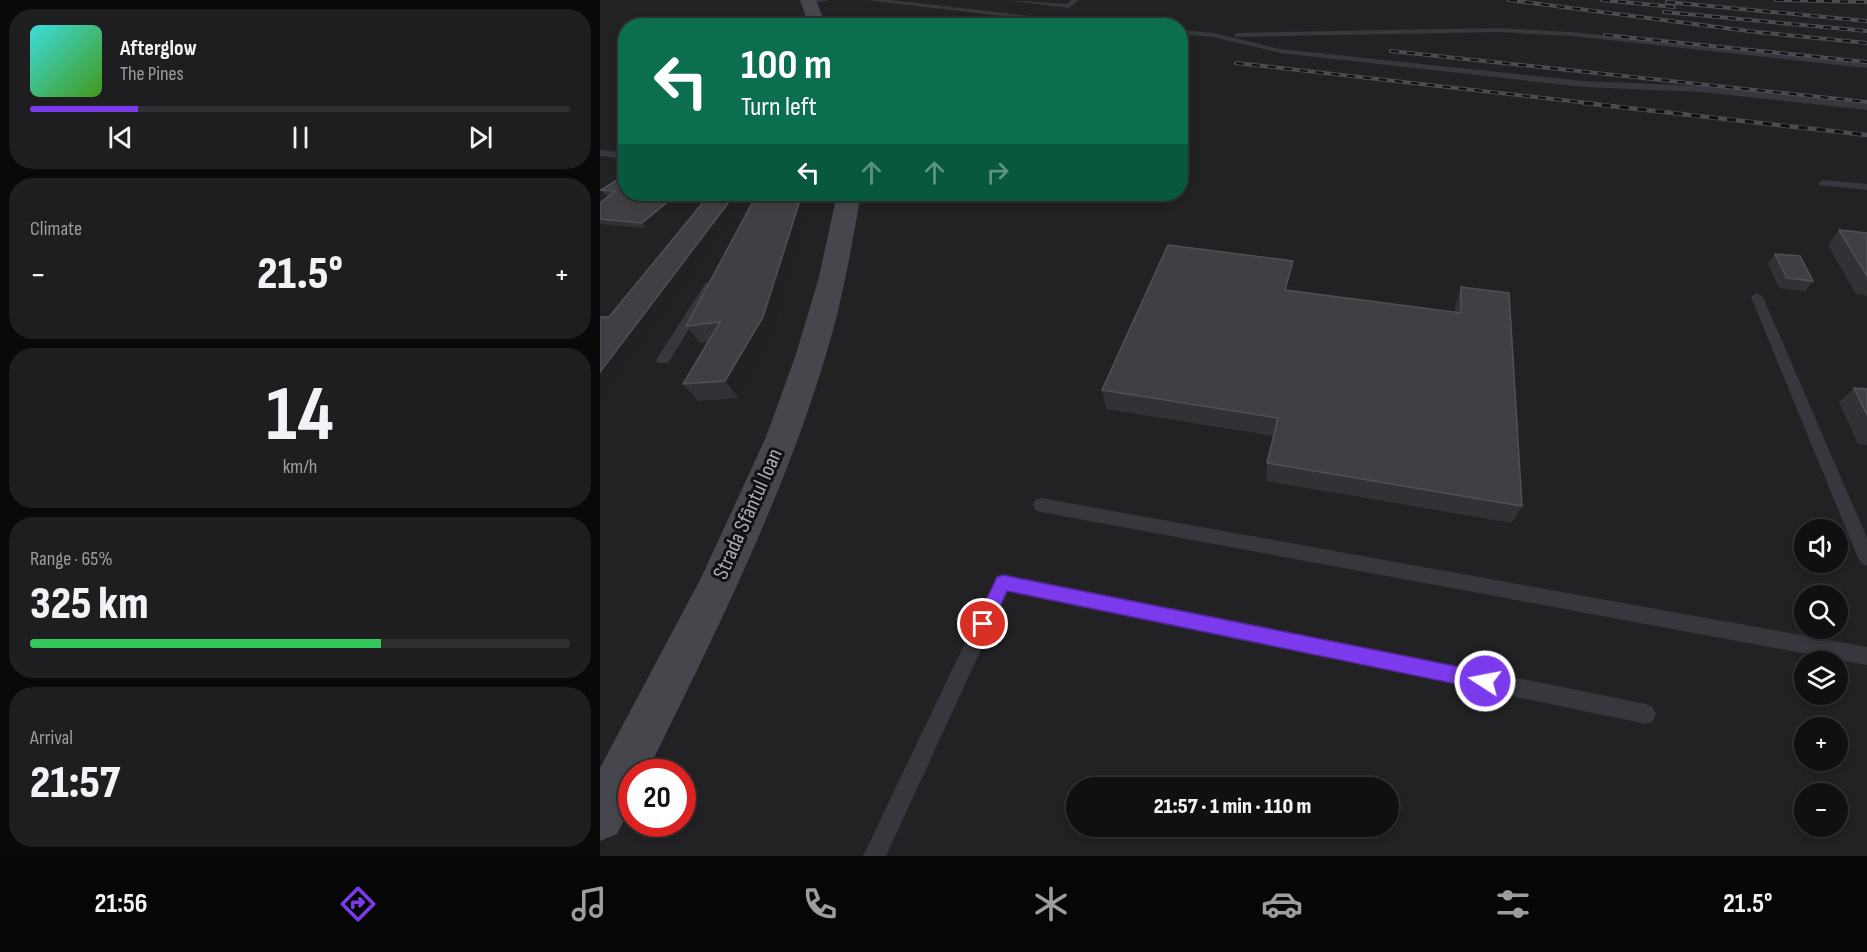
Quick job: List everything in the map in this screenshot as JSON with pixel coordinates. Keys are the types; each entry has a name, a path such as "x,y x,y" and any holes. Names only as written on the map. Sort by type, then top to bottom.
{"main road":[{"path":"814,1 817,18"},
{"name":"Strada Sfântul Ioan","path":"600,817 692,636 766,476 800,393 838,257 848,201"}],"lane":[{"path":"869,0 1041,18"},
{"path":"1008,0 1069,6 1075,0"},
{"path":"1188,33 1213,35 1498,30 1571,34 1867,64"},
{"path":"1213,35 1280,51 1560,82 1701,89 1867,107"},
{"path":"600,153 618,155"},
{"path":"600,164 613,155"},
{"path":"1822,183 1867,187"},
{"path":"663,360 713,279"},
{"path":"1757,297 1867,558"},
{"path":"1041,505 1867,656"},
{"path":"874,856 1003,582 1646,714"}],"shaded area":[{"path":"600,0 1867,0 1867,856 600,856"}],"building":[{"path":"618,179 618,201 669,201 642,223 600,219 600,203 615,191 601,190"},
{"path":"704,201 730,201 600,372 600,317 609,317"},
{"path":"753,201 800,201 763,317 725,381 683,384 720,322 686,326"},
{"path":"1839,230 1867,233 1867,276"},
{"path":"1168,245 1293,261 1285,290 1461,313 1461,287 1509,293 1522,506 1267,463 1278,418 1102,390"},
{"path":"1775,254 1800,256 1813,281 1787,278"},
{"path":"1854,388 1867,389 1867,415"}],"railway":[{"path":"1509,0 1756,32 1867,43"},
{"path":"1602,0 1674,7"},
{"path":"1776,0 1867,2"},
{"path":"1667,2 1867,21"},
{"path":"1664,12 1867,31"},
{"path":"1605,35 1867,62"},
{"path":"1391,51 1867,102"},
{"path":"1236,63 1597,104"},
{"path":"1584,103 1867,135"}],"route":[{"path":"983,624 1003,582 1485,681"}]}
